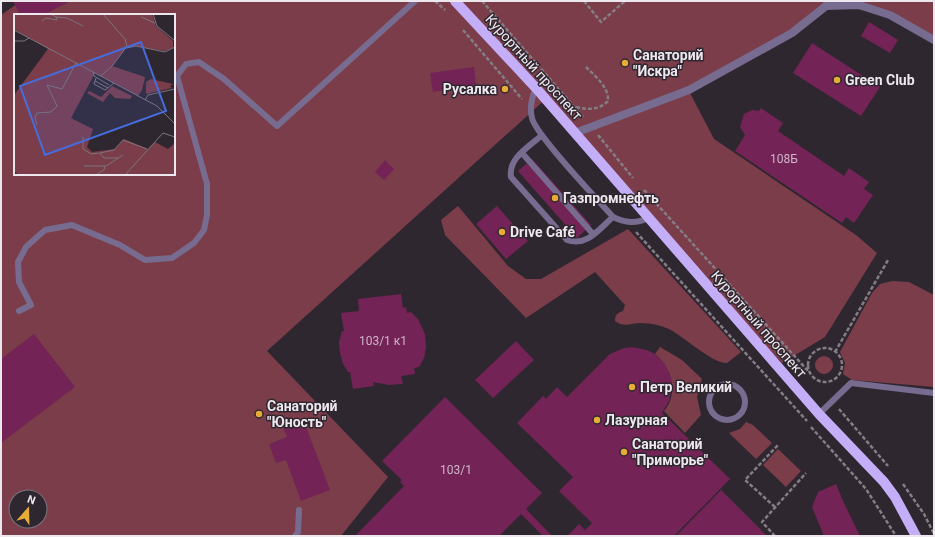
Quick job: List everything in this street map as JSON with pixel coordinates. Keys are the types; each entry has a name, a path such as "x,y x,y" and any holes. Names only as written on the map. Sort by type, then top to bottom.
{"main road":[{"name":"Курортный проспект","path":"456,1 536,88 819,414 884,482 895,497 916,536"}],"street":[{"name":"Курортный проспект","path":"575,133 689,90 792,32 827,3 859,5 890,15 934,40"}],"lane":[{"path":"19,311 31,305 18,282 18,262 26,247 45,230 72,225 115,242 145,260 172,258 194,243 204,230 207,214 207,184 178,76 186,64 199,62 224,79 278,126 415,1"},
{"path":"536,88 531,100 532,118 542,135 613,217 625,222 639,222 649,218"},
{"path":"542,135 514,160 510,169 511,177 567,240 576,243 584,242 613,217"},
{"path":"522,153 593,234"},
{"path":"725,384 736,386 744,395 745,401 742,413 732,419 720,418 712,411 709,405 711,394 714,389 725,384"},
{"path":"819,414 851,384 934,393"},
{"path":"295,536 298,532 299,510"}],"path":[{"path":"482,1 576,107 636,181"},
{"path":"584,1 601,22 625,1"},
{"path":"576,107 586,109 596,108 608,101 609,95 606,89 586,66"},
{"path":"641,187 809,372 817,380 822,382 833,380 839,374 841,360 835,352 824,348 814,352 808,361 809,372"},
{"path":"835,352 888,260"},
{"path":"752,362 866,489 896,536"},
{"path":"775,507 745,480 778,445"},
{"path":"775,536 762,522 806,473"}],"shaded area":[{"path":"21,1 934,1 934,39 892,15 829,4 791,31 690,93 714,139 856,235 877,253 825,337 782,363 664,236 548,97 267,351 388,477 341,536 1,536 1,15"},
{"path":"458,206 508,266 526,279 541,279 628,229 741,352 727,363 721,362 706,355 669,329 648,323 625,325 618,323 615,321 615,317 618,313 623,311 625,305 595,272 526,318 445,235 441,220"},
{"path":"892,281 909,282 934,295 934,387 852,380 843,374 845,363 840,352 872,293 880,284"},
{"path":"660,347 682,360 702,379 697,397 701,415 685,433 664,411 669,404 672,381 666,366 655,354"},
{"path":"820,356 828,356 833,361 831,372 828,374 820,374 815,369 815,361"},
{"path":"746,422 753,425 772,443 756,459 729,433 740,429"},
{"path":"778,449 801,471 786,487 763,465"}],"building":[{"path":"13,1 71,1 45,14 20,14"},
{"path":"869,22 898,40 890,53 861,36"},
{"name":"Green Club","path":"812,43 880,87 861,116 793,73"},
{"path":"474,67 476,85 433,92 430,73"},
{"path":"761,108 783,123 778,131 844,176 849,168 869,182 864,189 873,195 854,223 846,217 842,223 735,151 745,135 740,127 744,114 752,110 759,111"},
{"name":"Газпромнефть","path":"532,159 591,225 577,238 518,171"},
{"path":"385,160 394,169 384,180 375,172"},
{"name":"Drive Café","path":"497,206 528,241 506,259 476,224"},
{"path":"401,294 403,308 406,307 407,313 411,312 418,319 425,334 426,348 424,358 419,367 414,368 415,374 401,376 403,384 389,385 373,382 374,386 353,389 350,372 348,372 343,364 340,353 339,342 342,331 344,331 341,313 359,311 358,299"},
{"path":"34,334 75,387 1,443 1,359"},
{"path":"516,341 534,360 493,398 475,380"},
{"name":"Санаторий \"Приморье\"","path":"632,347 647,350 655,354 665,364 671,378 672,386 669,401 662,413 730,479 674,536 567,536 579,524 585,530 592,523 559,491 573,477 517,423 543,396 546,399 557,387 567,397 610,354 624,348"},
{"path":"445,397 542,493 526,509 552,536 543,536 521,514 499,536 355,536 404,486 400,482 402,480 382,461"},
{"path":"303,419 330,490 301,501 286,460 276,463 269,444 287,437 282,426"},
{"path":"836,484 860,536 824,536 812,507 818,492"},
{"path":"721,490 767,536 676,536"}],"place":[{"name":"Санаторий \"Искра\"","path":"625,63"},
{"name":"Green Club","path":"837,80"},
{"name":"Русалка","path":"505,89"},
{"name":"Газпромнефть","path":"555,198"},
{"name":"Drive Café","path":"502,232"},
{"name":"Петр Великий","path":"632,387"},
{"name":"Санаторий \"Юность\"","path":"259,414"},
{"name":"Лазурная","path":"597,420"},
{"name":"Санаторий \"Приморье\"","path":"624,452"}]}
